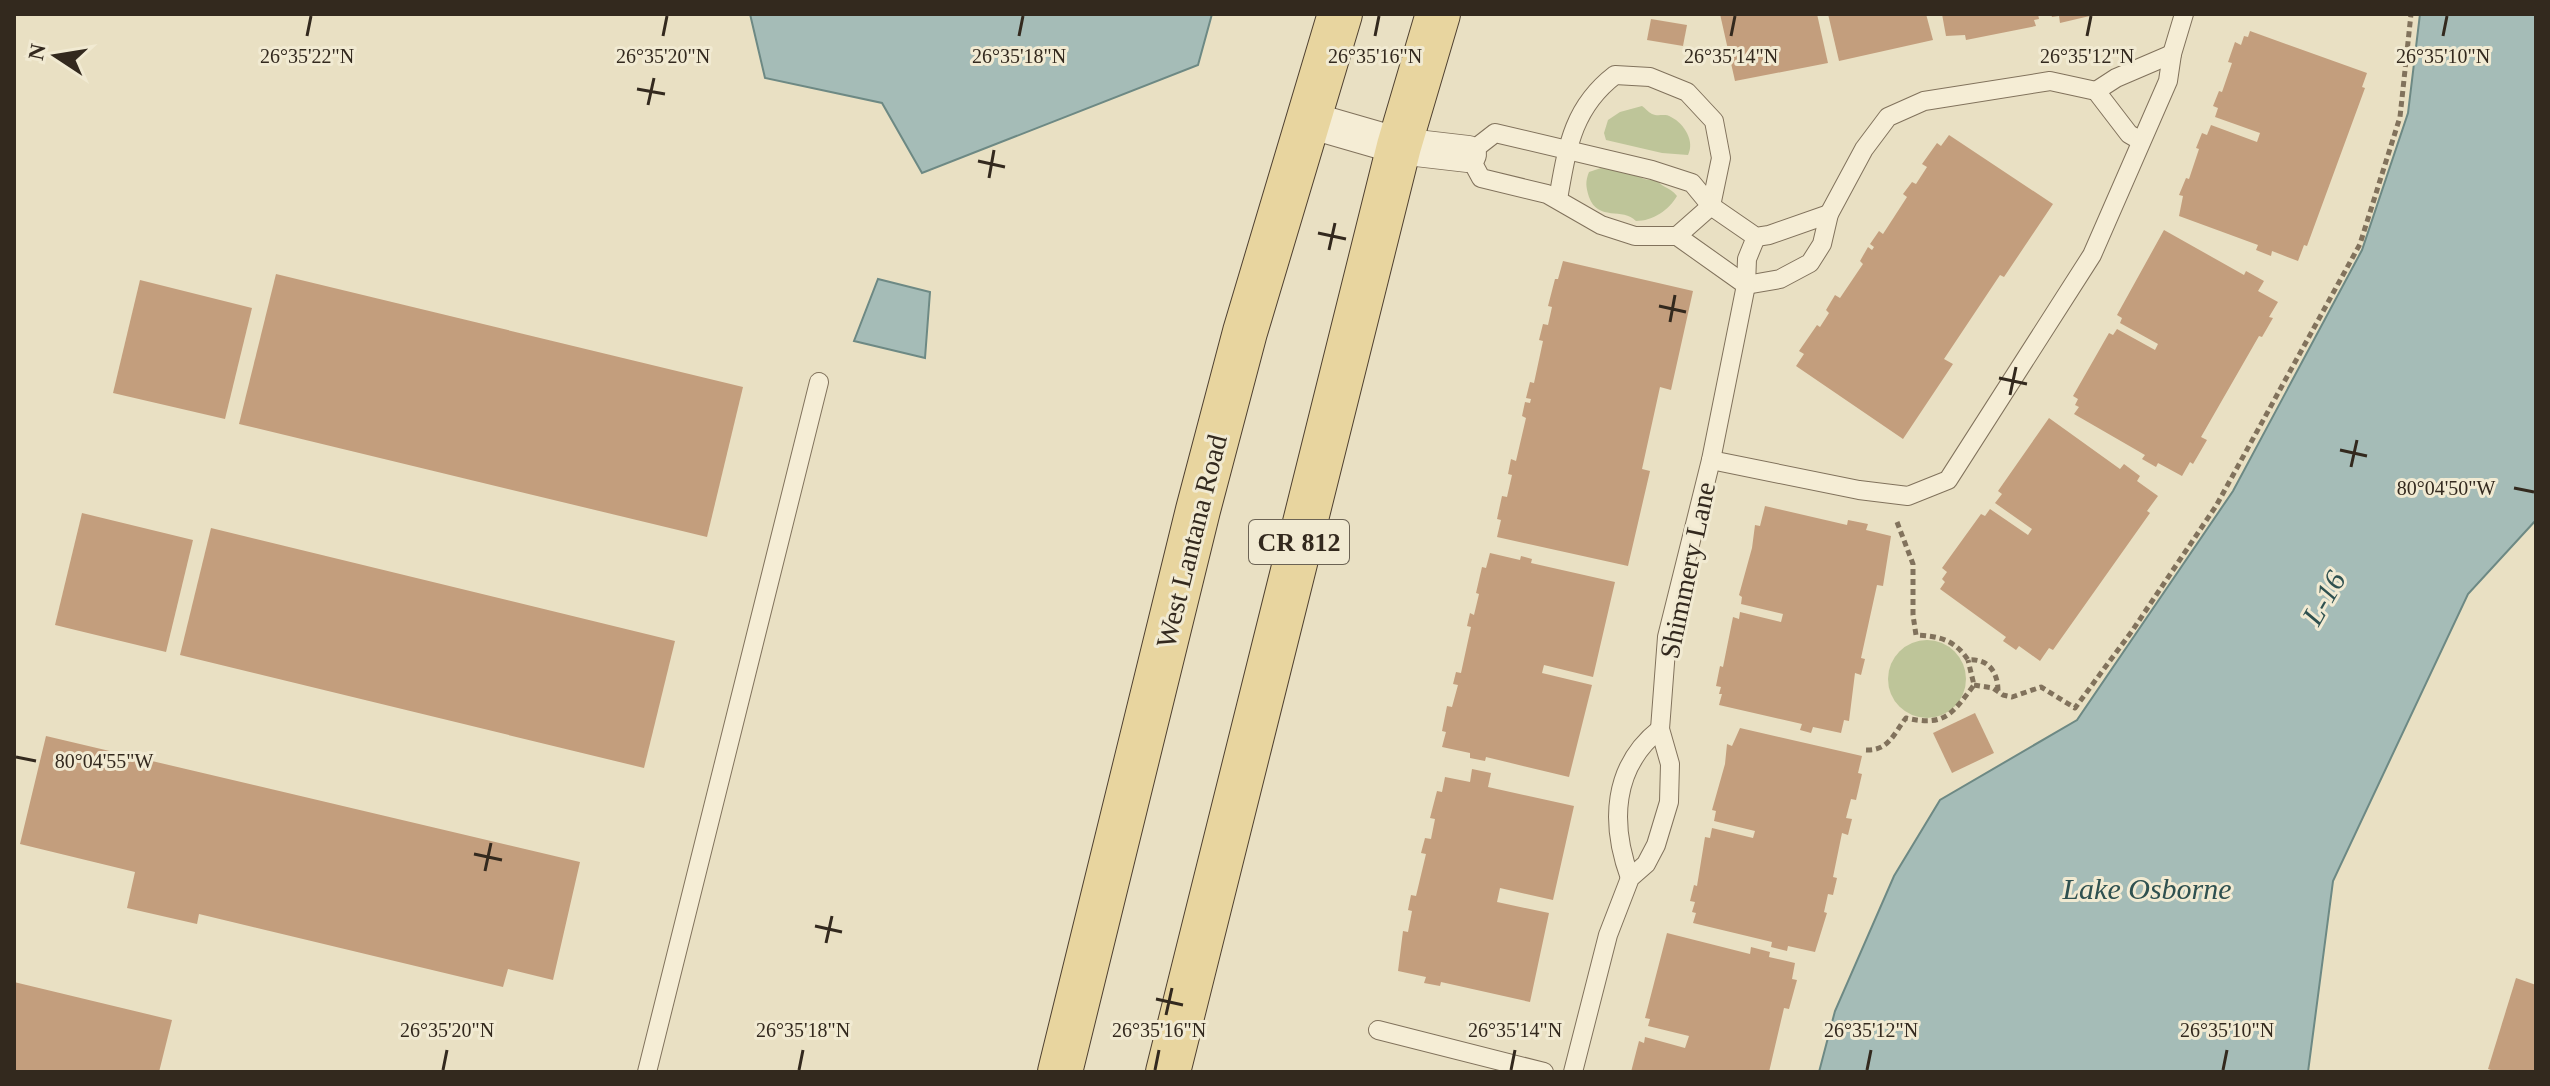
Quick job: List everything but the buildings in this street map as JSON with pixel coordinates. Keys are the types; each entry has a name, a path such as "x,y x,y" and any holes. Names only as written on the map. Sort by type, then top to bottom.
{"main road":[{"name":"West Lantana Road","path":"1060,1072 1245,332 1340,14"},
{"name":"CR 812","path":"1168,1072 1399,146 1438,14"}],"street":[{"path":"1309,120 1399,146 1468,154"}],"lane":[{"name":"Shimmery Lane","path":"1711,460 1859,490 1908,496 1948,480 2092,255 2168,81 2184,14"},
{"path":"2096,91 2116,78 2172,54"},
{"path":"1558,199 1572,129 1599,87 1615,75 1650,77 1687,92 1714,121 1721,158 1711,206 1677,236"},
{"path":"1829,214 1756,237 1711,206 1692,183 1652,170 1495,133 1468,154 1481,178 1558,199 1601,225 1635,236 1677,236 1746,285 1780,279 1810,263 1822,244 1829,214 1864,149 1888,117 1924,101 2050,81 2096,91 2129,134 2141,141"},
{"name":"Shimmery Lane","path":"1573,1072 1608,935 1630,878 1646,864 1656,845 1669,802 1670,764 1660,729 1667,637 1711,460 1746,285 1747,259 1756,237"},
{"path":"647,1072 819,382"},
{"path":"1630,878 1619,840 1619,797 1628,764 1643,742 1660,729"},
{"path":"1378,1030 1544,1072"}],"path":[{"path":"1974,685 1993,688 2012,697 2041,687 2075,708 2132,631 2216,506 2360,244 2400,117 2411,14"},
{"path":"1896,517 1913,564 1916,635 1948,639 1961,649 1968,660 1974,685"},
{"path":"1968,660 1976,659 1988,664 1996,673 1998,691"},
{"path":"1866,750 1876,751 1887,745 1906,718 1925,723 1952,713 1974,685"}],"green space":[{"path":"1642,106 1652,114 1669,116 1681,124 1689,139 1688,155 1662,153 1606,140 1604,133 1608,120 1620,112"},
{"path":"1604,167 1645,179 1656,179 1677,196 1660,214 1648,219 1636,221 1624,215 1604,212 1593,205 1586,184 1589,172"},
{"path":"1919,640 1935,640 1949,646 1960,657 1966,679 1960,701 1949,712 1935,718 1919,718 1905,712 1894,701 1888,687 1888,671 1894,657 1905,646"}],"water":[{"path":"750,14 1212,14 1198,65 922,173 882,103 765,78"},
{"name":"Lake Osborne","path":"2420,14 2536,14 2536,520 2468,594 2333,881 2308,1072 1819,1072 1835,1011 1894,876 1940,800 2077,720 2233,491 2362,250 2408,113"},
{"path":"878,279 930,292 925,358 854,341"}],"water label":[{"name":"L-16","path":"2324,598"}]}
